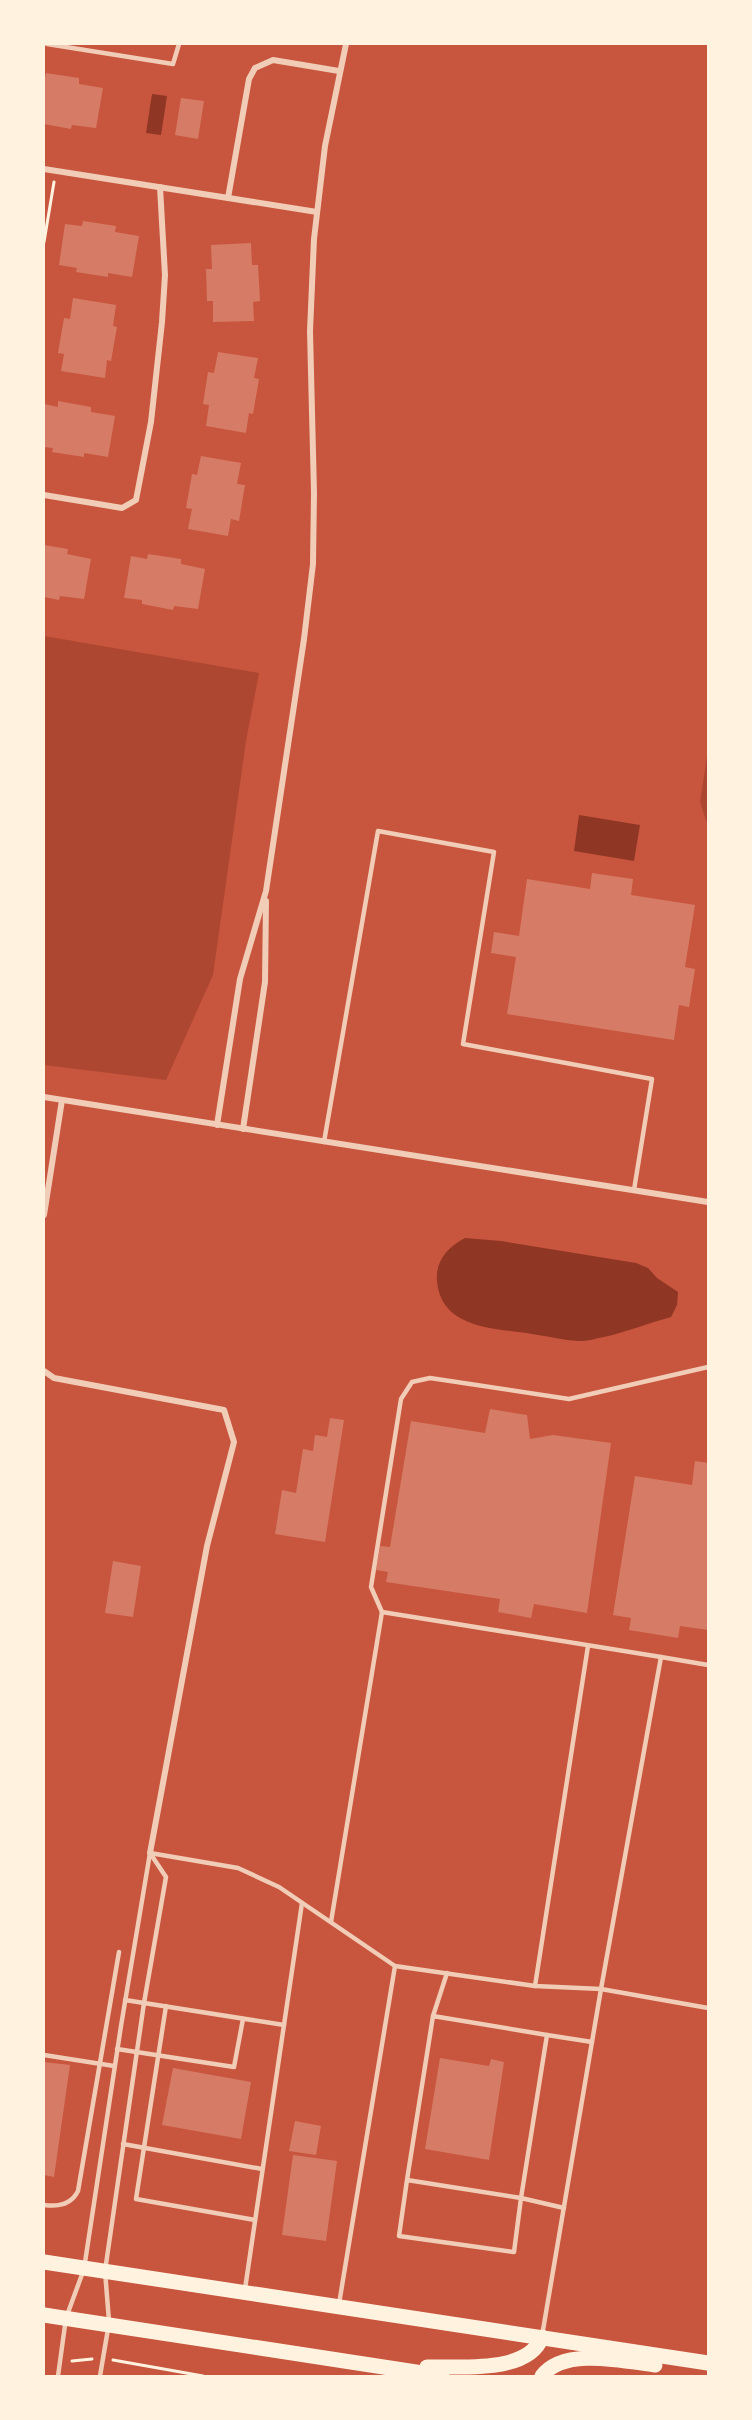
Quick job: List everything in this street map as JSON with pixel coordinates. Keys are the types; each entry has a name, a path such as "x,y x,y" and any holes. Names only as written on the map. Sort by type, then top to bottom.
{"main road":[{"path":"44,2262 708,2363"},
{"path":"44,2315 442,2376"},
{"path":"385,2368 494,2366 524,2358 538,2348 542,2337"},
{"path":"542,2376 565,2360 588,2358 708,2370"}],"street":[{"path":"243,1129 265,982 266,891 313,564 314,494 310,331 317,212 325,146 346,44"},
{"path":"228,198 249,79 255,68 273,60 339,70"},
{"path":"44,169 317,212"},
{"path":"44,495 122,508 136,500 151,422 162,322 165,275 160,187"},
{"path":"217,1125 240,979 266,891"},
{"path":"44,1097 708,1202"},
{"path":"44,1215 62,1100"},
{"path":"44,1371 54,1378 224,1410 234,1442 207,1546 150,1853"}],"lane":[{"path":"47,44 173,64 179,44"},
{"path":"324,1143 378,831 494,852 463,1044 651,1078 634,1190"},
{"path":"331,1922 382,1612 371,1587 401,1400 412,1382 430,1378 569,1399 708,1367"},
{"path":"382,1612 708,1665"},
{"path":"535,1986 588,1646"},
{"path":"542,2337 601,1989 661,1658"},
{"path":"150,1853 238,1868 279,1887 395,1966 535,1986 601,1989 708,2008"},
{"path":"58,2376 66,2318 84,2269 114,2067 150,1853"},
{"path":"100,2376 109,2324 105,2271 144,2003 166,1877 150,1853"},
{"path":"244,2291 302,1903"},
{"path":"44,2205 60,2206 75,2198 78,2191 119,1952"},
{"path":"338,2306 395,1966"},
{"path":"447,1973 433,2016 399,2236 514,2252 547,2035"},
{"path":"125,2000 284,2025"},
{"path":"166,2006 136,2199 255,2220"},
{"path":"433,2016 592,2042"},
{"path":"117,2049 234,2067 243,2019"},
{"path":"44,2055 114,2067"},
{"path":"123,2144 262,2169"},
{"path":"407,2180 521,2198 564,2208"}],"path":[{"path":"44,242 56,171"},
{"path":"60,2362 102,2358 140,2367 203,2376"}],"shaded area":[{"path":"152,94 167,96 161,135 146,133"},
{"path":"44,636 259,673 246,741 213,975 166,1080 44,1065"},
{"path":"708,750 708,826 700,802"},
{"path":"579,815 640,825 634,861 574,851"},
{"path":"465,1238 501,1241 636,1263 648,1268 657,1278 678,1292 677,1305 671,1317 585,1341 502,1330 472,1323 448,1309 441,1297 437,1281 440,1261 453,1246"}],"building":[{"path":"46,73 79,78 79,84 103,88 96,128 72,125 71,129 44,124 44,78"},
{"path":"181,98 204,101 198,139 175,135"},
{"path":"83,221 116,226 115,232 139,236 132,277 108,273 108,277 76,272 77,268 59,265 65,224 82,226"},
{"path":"251,243 252,265 258,265 260,301 253,302 254,321 213,322 213,301 207,301 206,269 212,269 211,245"},
{"path":"73,298 116,305 113,326 117,327 111,361 107,360 105,378 61,371 64,354 58,353 64,318 70,319"},
{"path":"218,352 258,358 254,378 259,379 253,414 249,413 246,433 206,426 209,405 203,404 208,372 214,373"},
{"path":"58,401 91,407 91,412 115,416 108,457 84,453 84,457 52,452 53,448 44,447 44,404 58,407"},
{"path":"201,456 241,463 237,484 245,485 239,521 231,519 228,536 188,529 192,509 186,508 192,474 197,475"},
{"path":"44,545 68,549 67,554 91,559 84,599 60,596 59,600 44,597"},
{"path":"148,554 181,559 181,564 205,569 198,609 174,606 173,610 142,604 142,600 124,598 131,556 147,559"},
{"path":"592,873 633,879 631,895 695,905 685,967 695,969 689,1007 679,1005 674,1040 507,1014 516,957 491,953 494,932 519,936 527,879 590,889"},
{"path":"490,1409 527,1415 530,1439 553,1435 611,1443 587,1613 534,1604 531,1618 498,1612 500,1599 386,1582 388,1572 376,1570 380,1546 390,1547 411,1421 485,1433"},
{"path":"330,1418 344,1420 325,1542 275,1534 282,1490 296,1493 303,1449 313,1451 315,1435 327,1437"},
{"path":"695,1461 708,1463 708,1630 680,1626 678,1638 629,1630 631,1618 613,1615 635,1476 692,1485"},
{"path":"113,1561 141,1566 133,1617 105,1613"},
{"path":"440,2058 489,2066 491,2059 504,2062 489,2160 425,2149"},
{"path":"44,2062 70,2065 54,2177 44,2175"},
{"path":"173,2068 251,2082 241,2139 162,2125"},
{"path":"295,2121 321,2126 316,2155 289,2151"},
{"path":"293,2155 337,2161 326,2241 282,2235"}]}
